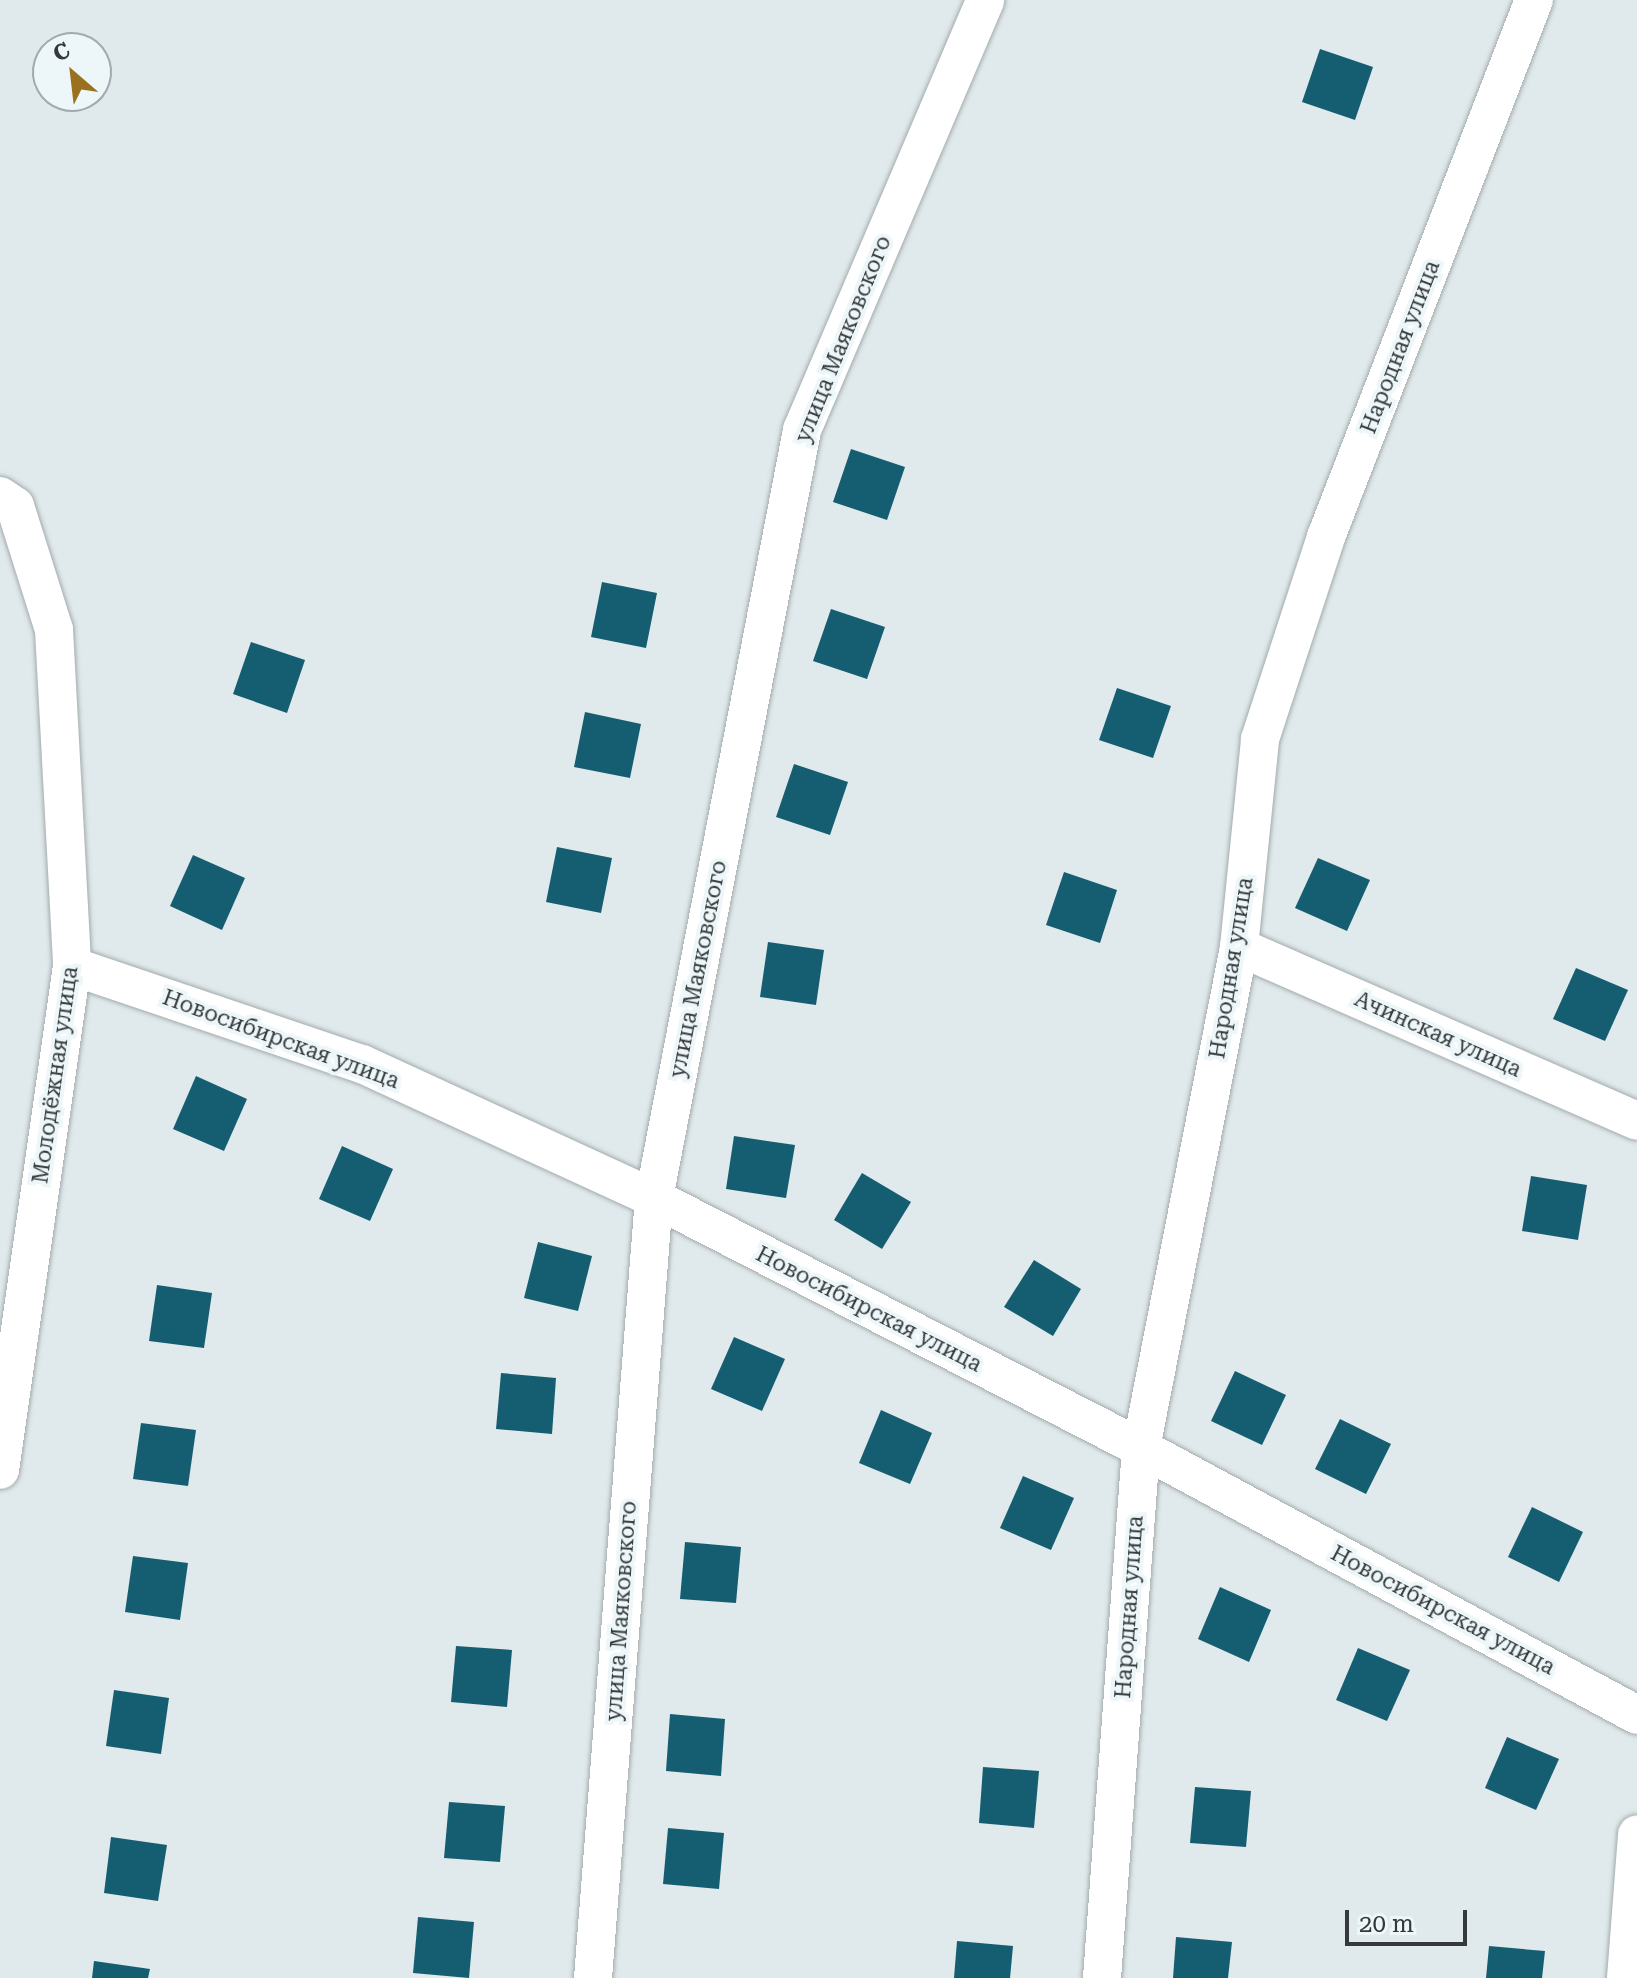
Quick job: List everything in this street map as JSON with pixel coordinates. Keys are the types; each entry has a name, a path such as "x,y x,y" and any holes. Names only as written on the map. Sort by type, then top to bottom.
{"street":[{"name":"улица Маяковского","path":"593,1978 654,1198 802,430 985,0"},
{"name":"Народная улица","path":"1102,1978 1141,1448 1239,947 1260,739 1326,537 1534,0"},
{"name":"Молодёжная улица","path":"0,496 15,506 54,630 72,966 0,1470"},
{"name":"Ачинская улица","path":"1239,947 1637,1121"},
{"name":"Новосибирская улица","path":"72,966 362,1064 654,1198 1141,1448 1637,1715"},
{"path":"1626,1978 1637,1834"}],"building":[{"path":"1320,49 1373,67 1355,120 1302,102"},
{"path":"851,449 905,467 887,520 833,502"},
{"path":"602,582 657,593 646,648 591,637"},
{"path":"831,609 885,627 867,679 813,661"},
{"path":"251,642 305,660 287,713 233,694"},
{"path":"1117,688 1171,706 1153,758 1099,740"},
{"path":"585,712 641,724 630,778 574,767"},
{"path":"794,764 848,782 830,835 776,817"},
{"path":"557,847 612,858 601,913 546,902"},
{"path":"193,855 245,878 222,930 170,906"},
{"path":"1318,858 1370,880 1347,931 1295,908"},
{"path":"1064,872 1117,890 1100,943 1046,925"},
{"path":"768,942 824,950 816,1005 760,997"},
{"path":"1576,968 1628,990 1605,1041 1553,1019"},
{"path":"196,1076 247,1099 224,1151 173,1129"},
{"path":"734,1136 795,1145 786,1198 726,1189"},
{"path":"342,1146 393,1169 370,1221 319,1199"},
{"path":"862,1173 911,1202 882,1249 834,1220"},
{"path":"1531,1176 1587,1185 1578,1240 1522,1231"},
{"path":"538,1242 592,1256 578,1311 524,1298"},
{"path":"1034,1260 1081,1289 1053,1336 1004,1307"},
{"path":"157,1285 212,1293 204,1348 149,1341"},
{"path":"734,1337 785,1359 762,1411 711,1389"},
{"path":"1235,1371 1286,1395 1262,1445 1211,1421"},
{"path":"501,1373 556,1378 552,1434 496,1429"},
{"path":"881,1410 932,1433 910,1484 859,1463"},
{"path":"1340,1419 1391,1444 1366,1494 1315,1469"},
{"path":"141,1423 196,1430 188,1486 133,1479"},
{"path":"1023,1476 1074,1498 1051,1550 1000,1528"},
{"path":"1532,1507 1583,1532 1559,1582 1508,1557"},
{"path":"685,1542 741,1547 736,1603 680,1599"},
{"path":"133,1556 188,1563 180,1620 125,1612"},
{"path":"1220,1587 1271,1610 1249,1662 1198,1639"},
{"path":"456,1646 512,1650 507,1707 451,1702"},
{"path":"1358,1648 1410,1670 1387,1721 1336,1700"},
{"path":"114,1690 169,1698 161,1754 106,1746"},
{"path":"670,1714 725,1719 721,1776 666,1771"},
{"path":"1507,1737 1559,1759 1536,1810 1485,1788"},
{"path":"983,1767 1039,1771 1034,1828 979,1823"},
{"path":"1195,1787 1251,1791 1246,1847 1190,1843"},
{"path":"449,1802 505,1806 500,1862 444,1858"},
{"path":"668,1828 724,1833 719,1889 663,1884"},
{"path":"111,1837 167,1845 158,1901 104,1893"},
{"path":"418,1917 474,1922 469,1978 413,1973"},
{"path":"1176,1937 1232,1942 1228,1978 1173,1978"},
{"path":"957,1941 1013,1946 1010,1978 954,1978"},
{"path":"1489,1946 1545,1951 1542,1978 1486,1978"},
{"path":"94,1961 150,1969 148,1978 92,1978"}]}
